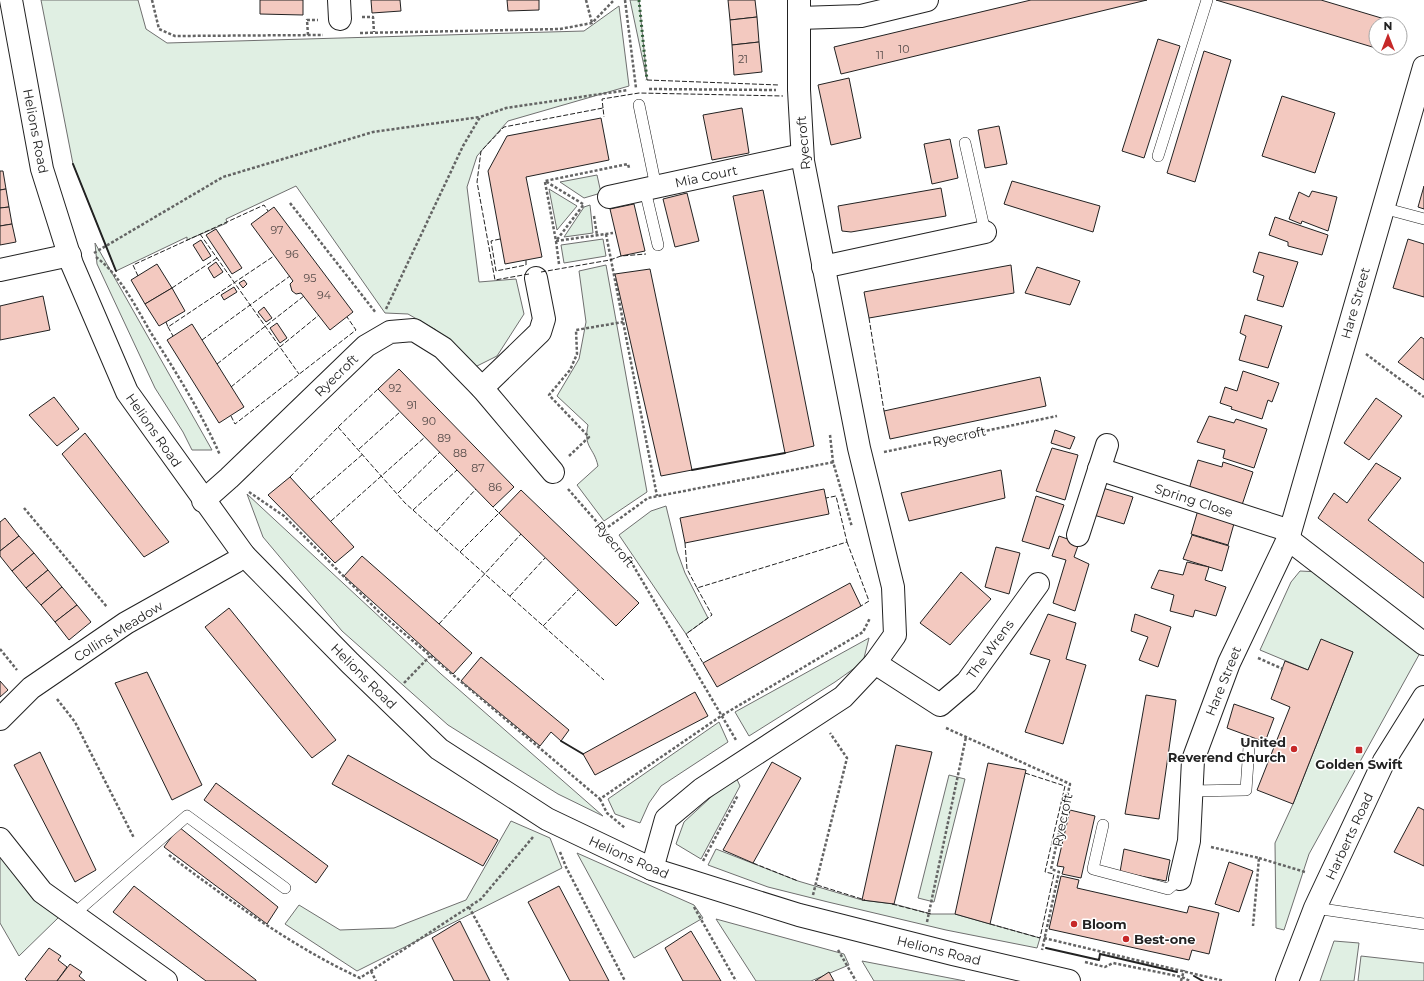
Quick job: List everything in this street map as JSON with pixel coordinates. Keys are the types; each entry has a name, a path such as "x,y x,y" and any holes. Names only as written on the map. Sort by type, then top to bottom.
{"street":[{"name":"Helions Road","path":"11,0 42,169 80,252 127,392 203,500 244,555 350,663 439,749 548,820 652,869 799,915 1057,980"},
{"path":"798,9 861,16 927,0"},
{"name":"Ryecroft","path":"652,869 666,819 702,789 843,696 875,663 895,635 893,586 861,456 802,155 798,90 798,9"},
{"name":"Hare Street","path":"1180,879 1189,841 1193,760 1229,663 1289,535 1424,67"},
{"name":"Mia Court","path":"600,200 802,155"},
{"path":"823,267 985,232"},
{"path":"0,270 80,252"},
{"path":"482,388 540,332 544,319 536,278"},
{"name":"Ryecroft","path":"203,500 230,478 386,326 414,330 443,348 482,388 553,472"},
{"path":"1078,535 1107,445"},
{"name":"Spring Close","path":"1099,469 1289,535"},
{"path":"1289,535 1424,644"},
{"name":"Collins Meadow","path":"0,719 31,688 122,626 235,562 244,555"},
{"name":"The Wrens","path":"875,663 940,705 967,682 1038,584"},
{"name":"Harberts Road","path":"1287,981 1315,908 1384,761 1424,697"},
{"path":"0,839 42,892 166,981"}],"lane":[{"path":"1158,156 1207,0"},
{"path":"639,105 658,245"},
{"path":"965,143 985,232"},
{"path":"1383,208 1424,219"},
{"path":"1191,791 1246,790 1249,746"},
{"path":"74,914 187,816 285,888"},
{"path":"1103,825 1093,869 1168,889 1180,879"},
{"path":"1315,908 1424,924"}],"path":[{"path":"152,0 159,29 175,36 341,22 374,32 560,29 592,23 614,0"},
{"path":"586,0 592,23"},
{"path":"92,254 223,177 373,132 480,117 506,108 636,89 625,0"},
{"path":"644,89 798,90"},
{"path":"290,203 386,326 463,146 480,117"},
{"path":"545,181 628,164"},
{"path":"545,181 582,204"},
{"path":"545,181 559,264"},
{"path":"556,241 582,204 600,200 597,236"},
{"path":"556,241 613,233"},
{"path":"606,234 657,496"},
{"path":"80,252 92,254 108,266 136,308 180,378 213,439 230,478 284,516 381,614 600,799 607,813 625,828 613,825"},
{"path":"92,254 95,262"},
{"path":"553,472 589,437 549,395 570,370 577,354 576,330 622,322"},
{"path":"1345,338 1424,397"},
{"name":"Ryecroft","path":"861,456 1057,416"},
{"path":"830,432 833,462 853,530"},
{"path":"604,530 648,498 833,462"},
{"name":"Ryecroft","path":"553,472 630,560 730,731"},
{"path":"24,508 122,626"},
{"path":"600,799 721,716 863,632 872,612"},
{"path":"404,684 430,656"},
{"path":"31,688 52,692 75,722 143,854"},
{"path":"811,902 847,758 817,713"},
{"name":"Ryecroft","path":"939,725 1070,784 1051,869 1059,872 1044,938"},
{"path":"926,926 966,737"},
{"path":"700,868 739,792"},
{"path":"154,844 226,898 327,962 360,978 481,899 548,820 566,867 625,981"},
{"path":"1189,841 1259,858 1294,869"},
{"path":"1253,926 1259,858"},
{"path":"679,878 736,981"},
{"path":"469,907 509,981"},
{"path":"1041,952 1044,938 1184,970 1224,981"},
{"path":"1181,981 1184,970"},
{"path":"371,971 376,981"}],"green space":[{"path":"41,0 138,0 146,29 167,43 584,31 619,6 629,86 508,121 477,156 467,187 479,282 516,279 524,314 497,356 473,368 436,330 408,314 385,313 296,186 226,219 227,223 187,240 187,237 116,271 73,164"},
{"path":"630,0 639,0 647,80"},
{"path":"597,175 601,193 584,198 560,182"},
{"path":"549,189 577,206 557,230"},
{"path":"590,205 593,233 564,237 584,207"},
{"path":"603,239 606,256 564,263 561,245"},
{"path":"95,243 212,450 192,450 183,432 155,388 97,264"},
{"path":"606,265 647,492 604,521 577,485 598,466 588,443 588,425 557,396 579,359 586,322 579,271"},
{"path":"247,494 441,674 603,816 558,794 448,725 342,631 263,537"},
{"path":"666,506 677,551 685,573 708,618 686,634 619,535 651,511"},
{"path":"1300,571 1320,572 1420,653 1309,854 1284,930 1276,928 1275,843 1293,804 1353,652 1321,640 1308,670 1260,650 1291,582"},
{"path":"869,638 863,662 835,682 749,736 735,712"},
{"path":"719,722 728,742 661,786 649,803 640,823 615,814 608,799"},
{"path":"735,775 740,786 701,859 676,844 684,822"},
{"path":"949,775 965,779 934,902 918,898"},
{"path":"511,821 550,838 562,868 357,971 285,924 299,905 340,930 394,928 466,900"},
{"path":"716,849 798,881 862,900 894,904 931,914 955,914 1040,938 1037,948 946,930 768,887 708,865"},
{"path":"0,850 59,917 19,956 0,923"},
{"path":"577,853 694,905 703,918 634,958"},
{"path":"716,919 844,954 849,965 811,981 756,981"},
{"path":"1334,941 1359,943 1354,981 1320,981"},
{"path":"1361,956 1424,963 1424,981 1358,981"},
{"path":"862,961 965,981 874,981"}],"building":[{"path":"260,0 303,0 303,15 260,14"},
{"path":"371,0 400,0 401,11 372,13"},
{"path":"507,0 539,0 539,10 508,11"},
{"path":"728,0 755,0 757,17 730,20"},
{"path":"1031,0 1147,0 841,74 834,47"},
{"path":"1216,0 1321,0 1375,16 1368,16 1368,46"},
{"path":"757,17 759,42 732,45 730,20"},
{"path":"1158,39 1180,46 1144,158 1122,151"},
{"path":"759,42 762,72 734,75 732,45"},
{"path":"1204,51 1231,60 1195,182 1167,173"},
{"path":"849,78 861,138 831,145 818,85"},
{"path":"1282,96 1335,113 1315,173 1262,156"},
{"path":"742,108 749,153 712,160 703,115"},
{"path":"601,118 609,160 526,177 542,257 505,264 488,171 507,136"},
{"path":"999,126 1007,164 985,168 978,130"},
{"path":"950,139 958,178 932,184 924,144"},
{"path":"0,171 3,171 6,189 0,190"},
{"path":"1012,181 1100,206 1093,232 1004,204"},
{"path":"1424,186 1424,209 1418,207"},
{"path":"941,188 946,216 851,232 842,231 838,206"},
{"path":"6,189 9,207 0,208 0,190"},
{"path":"763,190 814,446 785,453 733,196"},
{"path":"1312,191 1337,197 1328,231 1302,221 1301,224 1289,219 1299,192 1309,197"},
{"path":"687,193 699,241 675,247 663,199"},
{"path":"634,204 645,251 621,256 610,209"},
{"path":"9,207 12,224 0,226 0,208"},
{"path":"274,207 353,312 330,330 301,293 296,294 292,291 290,284 293,281 251,224"},
{"path":"1275,217 1328,235 1322,255 1288,246 1288,242 1269,235"},
{"path":"12,224 16,242 0,245 0,226"},
{"path":"216,229 242,268 232,274 206,235"},
{"path":"1408,239 1424,244 1424,297 1393,288"},
{"path":"201,240 211,256 203,261 193,245"},
{"path":"1259,252 1298,262 1283,307 1257,300 1264,276 1253,272"},
{"path":"216,262 223,272 214,278 208,268"},
{"path":"157,264 172,288 145,304 131,280"},
{"path":"1011,265 1014,293 869,318 864,292"},
{"path":"1037,267 1080,281 1070,305 1025,293"},
{"path":"650,269 692,470 661,476 615,274"},
{"path":"244,280 247,284 243,288 239,283"},
{"path":"234,287 237,292 224,300 221,295"},
{"path":"172,288 185,311 159,326 145,304"},
{"path":"43,296 50,330 0,340 0,306"},
{"path":"264,307 272,318 266,322 258,312"},
{"path":"1245,315 1282,326 1268,368 1239,360 1246,336 1240,333"},
{"path":"277,323 287,338 280,343 270,328"},
{"path":"192,324 244,407 219,423 167,340"},
{"path":"1421,337 1424,339 1424,380 1398,362"},
{"path":"399,369 514,487 493,507 378,389"},
{"path":"1243,371 1279,383 1272,402 1268,400 1262,419 1231,409 1232,407 1220,403 1225,387 1237,391"},
{"path":"1040,377 1046,406 890,439 884,411"},
{"path":"54,397 79,429 57,446 29,415"},
{"path":"1376,398 1402,416 1369,460 1344,443"},
{"path":"1209,416 1234,423 1236,419 1267,429 1254,468 1223,458 1225,450 1197,442"},
{"path":"1055,430 1075,437 1070,449 1051,443"},
{"path":"85,433 169,542 144,557 62,454"},
{"path":"1052,448 1078,455 1065,500 1036,491"},
{"path":"1198,460 1222,467 1223,462 1253,472 1242,505 1189,489"},
{"path":"1376,463 1401,478 1368,520 1424,563 1424,598 1318,518 1334,493 1347,503"},
{"path":"1001,470 1005,498 909,521 901,493"},
{"path":"290,477 354,547 335,563 268,495"},
{"path":"1096,486 1133,497 1124,524 1087,513"},
{"path":"824,489 829,514 685,543 680,518"},
{"path":"521,490 639,603 616,626 499,513"},
{"path":"1036,496 1064,505 1049,549 1022,541"},
{"path":"1198,510 1235,520 1228,545 1191,534"},
{"path":"5,518 19,536 0,551 0,522"},
{"path":"1192,535 1229,546 1222,571 1183,559"},
{"path":"19,536 34,553 12,571 0,556 0,551"},
{"path":"1059,536 1079,543 1074,557 1089,564 1075,611 1053,603 1066,560 1052,556"},
{"path":"996,547 1020,553 1009,594 985,587"},
{"path":"34,553 48,570 26,588 12,571"},
{"path":"362,556 472,653 453,674 344,576"},
{"path":"1187,562 1209,567 1205,580 1226,587 1216,616 1195,610 1193,617 1170,611 1174,595 1151,588 1159,570 1183,575"},
{"path":"48,570 62,587 41,605 26,588"},
{"path":"961,572 991,599 950,645 920,623"},
{"path":"850,583 861,606 717,687 703,663"},
{"path":"62,587 77,605 55,622 41,605"},
{"path":"77,605 91,622 69,640 55,622"},
{"path":"229,608 336,740 312,758 205,627"},
{"path":"1048,614 1076,623 1066,659 1086,665 1063,744 1025,732 1050,660 1030,654"},
{"path":"1135,614 1171,627 1158,667 1139,660 1148,637 1131,631"},
{"name":"United Reverend Church","path":"1321,639 1353,652 1293,804 1257,790 1290,707 1271,699 1285,661 1308,670"},
{"path":"481,657 569,730 561,741 551,732 540,746 461,681"},
{"path":"147,672 202,785 172,800 115,683"},
{"path":"0,681 8,690 0,697"},
{"path":"695,692 708,716 595,775 583,754"},
{"path":"1146,695 1176,700 1159,819 1125,814"},
{"path":"1234,704 1274,718 1265,742 1227,728"},
{"path":"896,745 932,752 894,904 862,900"},
{"path":"40,752 96,870 75,882 14,765"},
{"path":"348,755 498,840 483,866 332,784"},
{"path":"772,762 801,778 753,863 723,850"},
{"path":"988,763 1026,770 990,924 955,914"},
{"path":"216,783 328,866 316,883 204,800"},
{"path":"1418,807 1424,810 1424,866 1394,852"},
{"path":"1070,810 1095,816 1081,878 1062,874 1064,867 1057,866"},
{"path":"179,827 278,907 267,924 164,847"},
{"path":"1124,849 1170,860 1166,881 1120,872"},
{"path":"1229,862 1253,871 1239,912 1215,904"},
{"path":"1061,876 1079,880 1077,888 1187,913 1189,906 1219,913 1209,954 1192,950 1189,960 1049,929"},
{"path":"134,886 256,981 206,981 113,912"},
{"path":"559,886 609,981 570,981 528,902"},
{"path":"460,921 490,981 454,981 432,938"},
{"path":"691,931 721,981 683,981 665,948"},
{"path":"49,948 61,956 58,960 67,967 57,981 27,981 25,979"},
{"path":"70,964 82,972 79,976 85,981 57,981"},
{"path":"829,972 834,981 815,981"}],"hedge":[{"path":"639,0 647,80"}],"fence":[{"path":"647,80 779,85"},
{"path":"603,108 602,99 639,93 783,96"},
{"path":"529,274 495,280 477,182 481,151 504,127 603,108 604,117"},
{"path":"138,276 133,265 264,205 268,211"},
{"path":"200,234 299,374"},
{"path":"500,239 491,241 496,271 526,265 526,260"},
{"path":"541,272 610,260 621,256 646,254"},
{"path":"166,322 168,327 274,256"},
{"path":"172,288 217,258"},
{"path":"202,340 290,276"},
{"path":"217,364 304,296"},
{"path":"231,387 319,315"},
{"path":"231,416 235,424 356,330 347,317"},
{"path":"869,318 884,411"},
{"path":"168,327 173,336"},
{"path":"290,477 338,427 378,389"},
{"path":"359,449 400,412"},
{"path":"338,427 405,503 604,680"},
{"path":"331,521 425,437"},
{"path":"398,493 440,452"},
{"path":"311,499 363,454"},
{"path":"413,510 457,470"},
{"path":"437,531 476,489"},
{"path":"685,543 687,569 697,588 847,542 836,496 826,498"},
{"path":"460,552 499,513 493,507"},
{"path":"439,624 521,534"},
{"path":"847,542 869,601 861,606"},
{"path":"510,596 545,558"},
{"path":"697,588 712,615 686,634 703,663"},
{"path":"543,626 578,590"},
{"path":"990,924 1040,938 1054,874 1045,872 1065,786 1025,773"},
{"path":"753,863 798,881"},
{"path":"817,885 865,900"},
{"path":"892,904 931,914"}],"wall":[{"path":"73,164 116,271"},
{"path":"692,470 785,453"},
{"path":"561,741 583,754"},
{"path":"1046,948 1099,960 1100,954 1177,972"},
{"path":"1194,976 1203,981"}],"place":[{"name":"United Reverend Church","path":"1294,749"},
{"name":"Golden Swift","path":"1359,750"},
{"name":"Bloom","path":"1074,924"},
{"name":"Best-one","path":"1126,939"}]}
